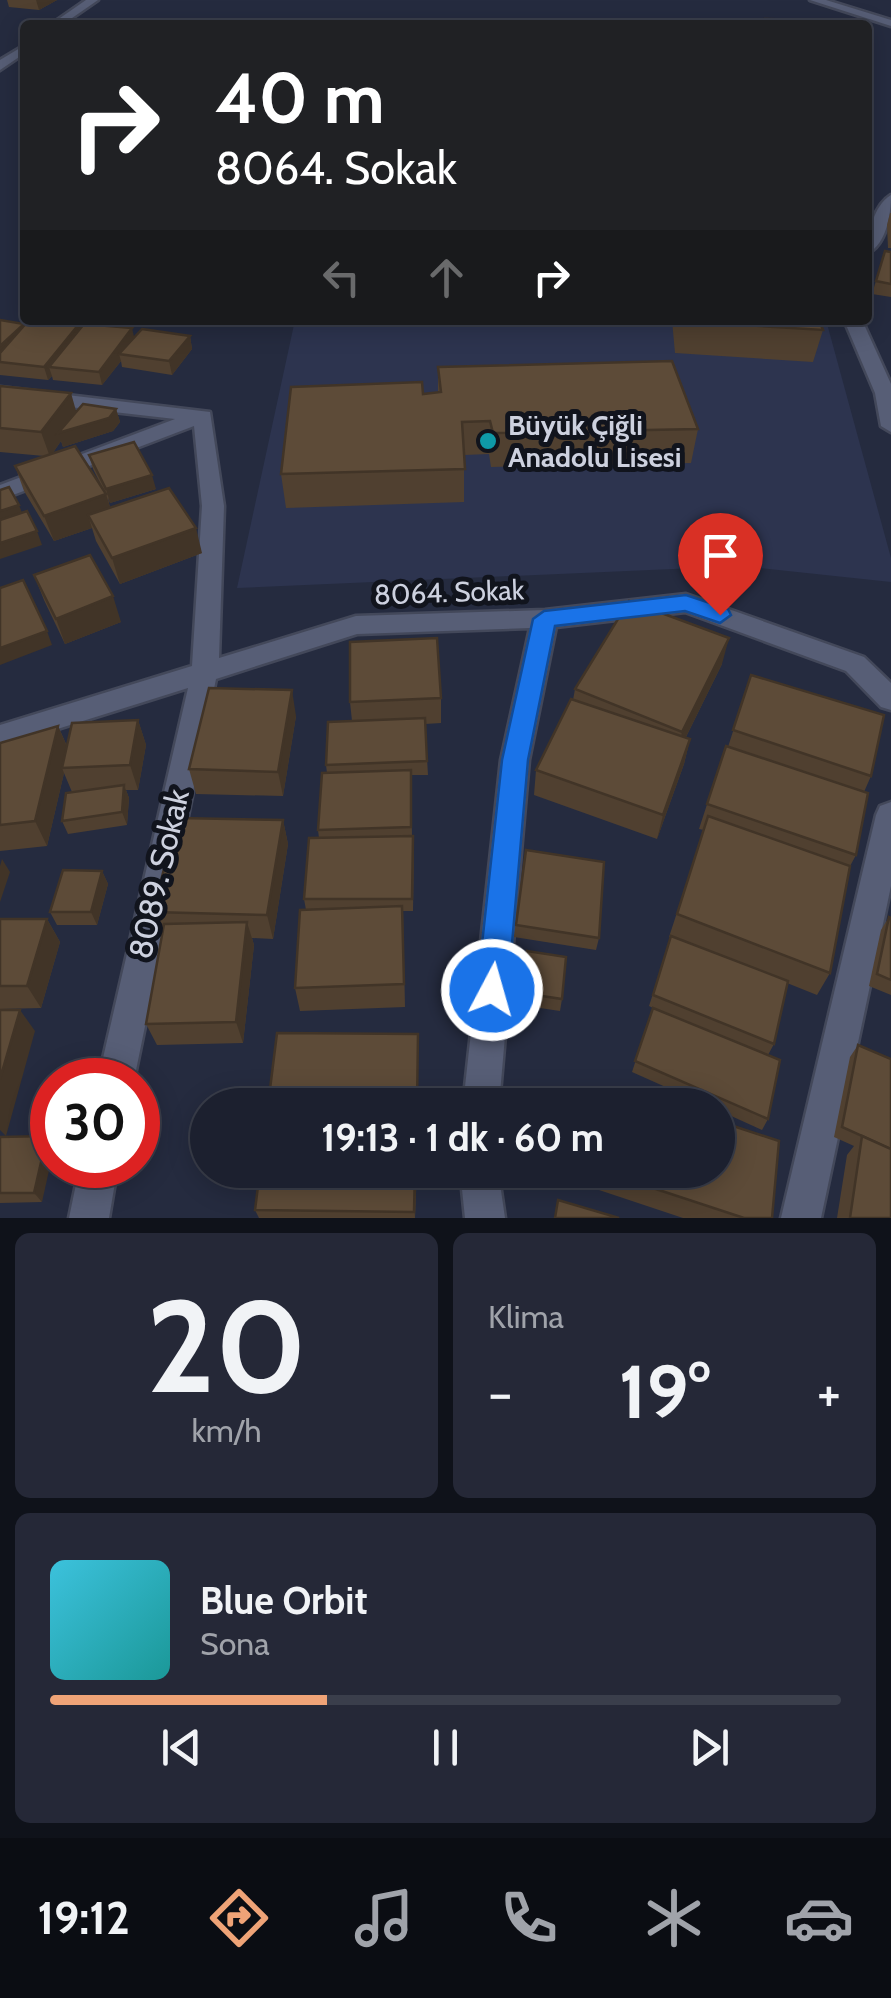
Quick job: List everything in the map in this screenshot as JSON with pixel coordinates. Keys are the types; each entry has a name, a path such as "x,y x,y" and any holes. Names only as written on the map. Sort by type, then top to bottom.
{"street":[{"path":"63,20 93,0"},
{"path":"815,0 891,22"},
{"path":"872,228 891,200"},
{"path":"855,325 888,393 891,426"},
{"path":"0,393 202,416"},
{"path":"0,493 202,416"},
{"name":"8089. Sokak","path":"121,1058 205,670 214,506 202,416"},
{"name":"8064. Sokak","path":"0,736 356,625 544,619 686,603 855,664 891,700"},
{"path":"483,1088 515,760 544,619"},
{"path":"801,1218 891,815"},
{"path":"89,1218 95,1188"},
{"path":"481,1188 485,1218"}],"shaded area":[{"path":"294,325 827,325 891,558 891,582 741,566 237,588"}],"building":[{"path":"885,251 891,252 891,284 876,281"},
{"path":"0,320 23,325 0,346"},
{"path":"25,325 78,325 44,367 0,362 0,353"},
{"path":"83,325 132,328 99,372 49,367"},
{"path":"744,325 821,325 823,330"},
{"path":"142,329 190,336 169,361 119,354"},
{"path":"672,361 698,429 493,433 490,421 462,422 465,469 281,474 291,387 422,382 423,394 441,392 438,367"},
{"path":"0,386 71,393 41,432 0,428"},
{"path":"83,404 116,409 109,418 58,433"},
{"path":"134,442 152,475 106,489 89,455"},
{"path":"75,446 106,494 44,516 15,466"},
{"path":"9,487 19,505 0,511 0,490"},
{"path":"169,488 196,528 112,558 88,515"},
{"path":"27,511 37,531 0,543 0,520"},
{"path":"90,555 113,596 56,619 34,575"},
{"path":"23,580 47,631 0,648 0,588"},
{"path":"629,601 729,638 682,732 575,689"},
{"path":"437,638 441,698 350,702 350,642"},
{"path":"751,675 884,715 871,776 733,730"},
{"path":"209,688 292,690 278,772 189,769"},
{"path":"571,699 690,739 663,815 536,770"},
{"path":"425,718 427,761 326,765 328,722"},
{"path":"138,720 130,765 62,768 72,723"},
{"path":"58,726 35,821 0,825 0,743"},
{"path":"726,746 868,793 856,855 707,804"},
{"path":"411,770 411,827 318,830 322,773"},
{"path":"124,785 122,812 62,821 66,793"},
{"path":"708,816 850,866 830,973 677,914"},
{"path":"177,818 283,820 267,915 153,912"},
{"path":"413,836 412,899 304,899 309,838"},
{"path":"526,850 604,862 599,938 516,925"},
{"path":"63,870 102,871 91,912 50,912"},
{"path":"402,906 404,984 295,988 300,910"},
{"path":"891,918 891,980 877,974"},
{"path":"0,919 47,919 27,986 0,986"},
{"path":"247,922 236,1022 146,1024 164,924"},
{"path":"671,936 788,981 774,1044 653,995"},
{"path":"527,951 566,957 562,999 522,993"},
{"path":"653,1008 780,1060 768,1119 735,1105 735,1088 697,1088 635,1061"},
{"path":"0,1010 20,1010 0,1079"},
{"path":"277,1033 418,1034 417,1088 270,1088"},
{"path":"858,1045 891,1059 891,1149 842,1127"},
{"path":"735,1127 779,1141 772,1218 744,1218 653,1188 735,1188"},
{"path":"30,1136 30,1188 35,1188 34,1193 0,1193 0,1137"},
{"path":"862,1136 891,1149 891,1218 850,1218"},
{"path":"258,1188 415,1188 414,1212 255,1210"},
{"path":"558,1200 619,1218 555,1218"}],"place":[{"name":"Büyük Çiğli Anadolu Lisesi","path":"488,441"}],"route":[{"path":"492,990 515,760 544,619 686,603 720,615"}]}
